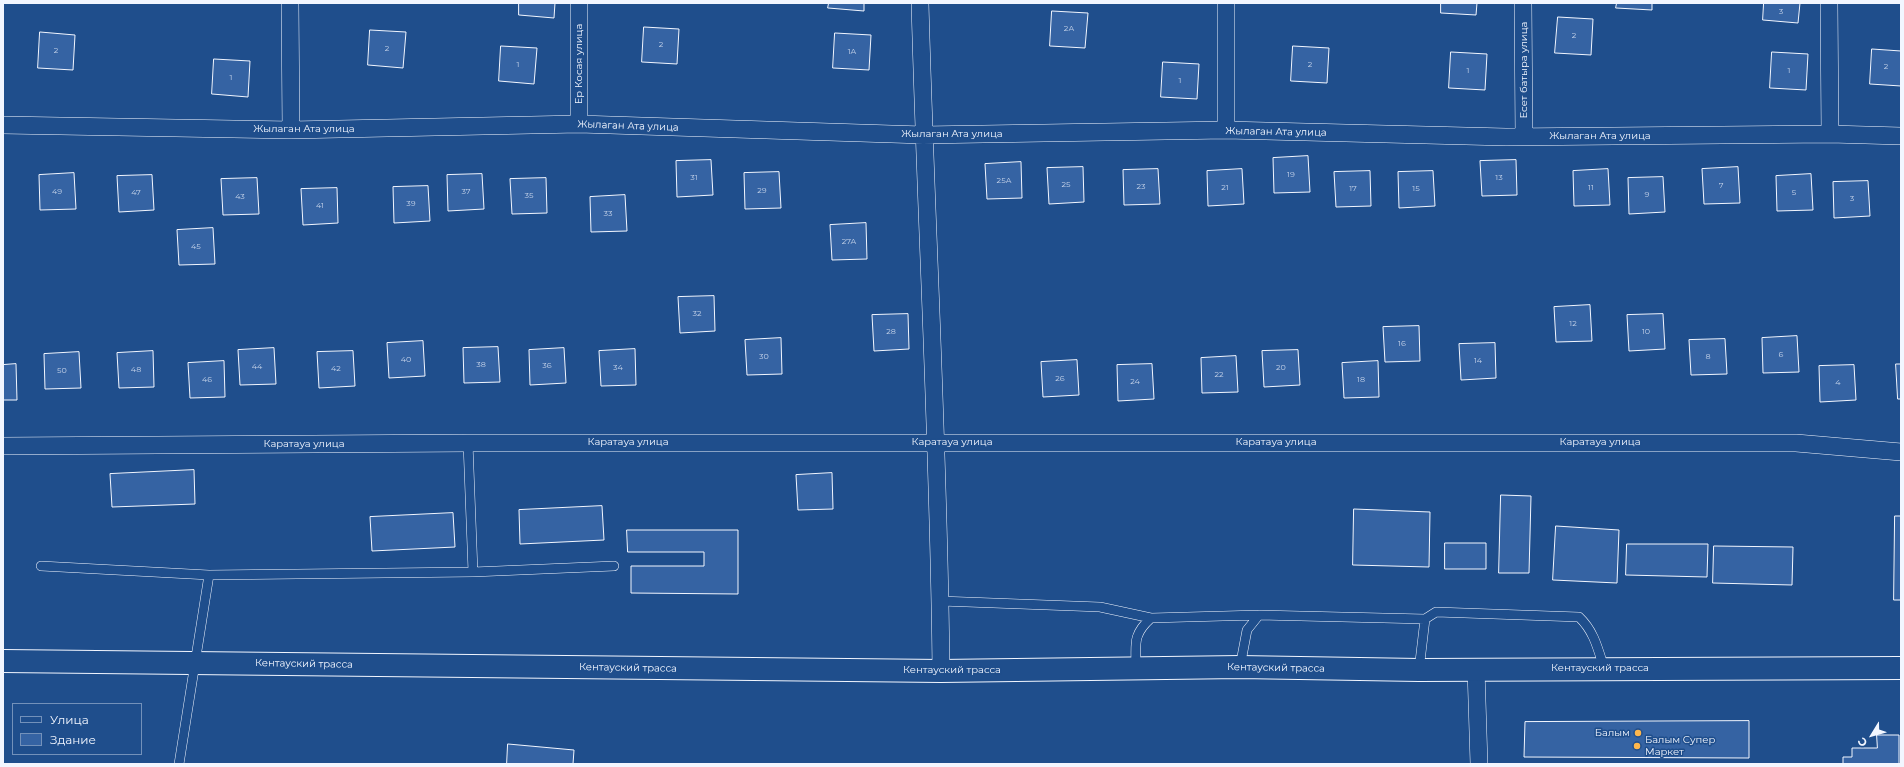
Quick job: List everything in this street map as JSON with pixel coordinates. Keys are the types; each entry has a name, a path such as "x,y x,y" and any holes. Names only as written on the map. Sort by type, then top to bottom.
{"main road":[{"name":"Кентауский трасса","path":"3,661 941,671 1240,667 1419,670 1604,668 1901,668"}],"street":[{"path":"290,3 291,130"},
{"name":"Ер Косая улица","path":"579,3 579,124"},
{"path":"920,3 936,442 941,671"},
{"path":"1226,3 1226,130"},
{"name":"Есет батыра улица","path":"1523,3 1524,136"},
{"path":"1829,3 1830,134"},
{"name":"Жылаган Ата улица","path":"3,125 291,130 579,124 924,135 1226,130 1524,136 1830,134 1901,136"},
{"name":"Каратауа улица","path":"3,446 936,442 1796,443 1901,452"},
{"path":"1476,670 1479,764"}],"lane":[{"path":"468,443 473,572"},
{"path":"41,566 209,575 473,572 614,566"},
{"path":"179,764 209,575"},
{"path":"940,601 1100,607 1151,618 1259,615 1425,619 1436,612 1579,617 1587,625 1593,636 1604,668"},
{"path":"1240,667 1247,630 1259,615"},
{"path":"1136,668 1136,636 1141,627 1151,618"},
{"path":"1419,670 1425,619"}],"building":[{"path":"519,3 555,3 554,18 519,15"},
{"path":"829,3 864,3 864,11 828,8"},
{"path":"1441,3 1477,3 1476,15 1441,13"},
{"path":"1617,3 1652,3 1652,10 1616,8"},
{"path":"1764,3 1800,3 1798,23 1763,20"},
{"path":"1052,11 1088,13 1085,48 1050,46"},
{"path":"1558,17 1593,19 1591,55 1555,53"},
{"path":"644,27 679,29 677,64 642,62"},
{"path":"370,30 406,32 403,68 368,65"},
{"path":"40,32 75,35 73,70 38,68"},
{"path":"835,33 871,35 869,70 833,68"},
{"path":"501,46 537,48 534,84 499,81"},
{"path":"1293,46 1329,48 1327,83 1291,81"},
{"path":"1872,49 1901,51 1901,86 1870,84"},
{"path":"1451,52 1487,54 1485,90 1449,88"},
{"path":"1772,52 1808,54 1806,90 1770,88"},
{"path":"214,59 250,61 248,97 212,94"},
{"path":"1163,62 1199,64 1197,99 1161,97"},
{"path":"1308,156 1310,192 1274,193 1273,158"},
{"path":"711,160 713,195 677,197 676,161"},
{"path":"1516,160 1517,195 1482,196 1480,161"},
{"path":"1021,162 1022,198 987,199 985,164"},
{"path":"1083,167 1084,202 1049,204 1047,168"},
{"path":"1738,167 1740,203 1704,204 1702,169"},
{"path":"1158,169 1160,204 1124,205 1123,170"},
{"path":"1242,169 1244,204 1208,206 1207,171"},
{"path":"1608,169 1610,205 1574,206 1573,171"},
{"path":"1370,171 1371,206 1336,207 1334,172"},
{"path":"1433,171 1435,206 1399,208 1398,172"},
{"path":"779,172 781,208 745,209 744,173"},
{"path":"74,173 76,209 40,210 39,175"},
{"path":"482,174 484,209 448,211 447,175"},
{"path":"1811,174 1813,210 1777,211 1776,176"},
{"path":"152,175 154,210 119,212 117,176"},
{"path":"1663,177 1665,212 1629,214 1628,178"},
{"path":"257,178 259,214 223,215 221,179"},
{"path":"546,178 547,213 512,214 510,179"},
{"path":"1868,181 1870,216 1834,218 1833,182"},
{"path":"428,186 430,221 394,223 393,187"},
{"path":"337,188 338,223 303,225 301,189"},
{"path":"625,195 627,231 591,232 590,197"},
{"path":"866,223 867,259 832,260 830,225"},
{"path":"213,228 215,264 179,265 177,230"},
{"path":"714,296 715,331 680,333 678,297"},
{"path":"1590,305 1592,341 1556,342 1554,307"},
{"path":"908,314 909,349 874,351 872,315"},
{"path":"1663,314 1665,349 1629,351 1627,315"},
{"path":"1419,326 1420,361 1385,362 1383,327"},
{"path":"1797,336 1799,372 1763,373 1762,338"},
{"path":"781,338 782,374 747,375 745,340"},
{"path":"1725,339 1727,374 1691,375 1689,340"},
{"path":"423,341 425,376 389,378 387,343"},
{"path":"1495,343 1496,378 1461,380 1459,344"},
{"path":"498,347 500,382 464,383 463,348"},
{"path":"274,348 276,384 240,385 238,350"},
{"path":"564,348 566,383 530,385 529,350"},
{"path":"635,349 636,385 601,386 599,351"},
{"path":"1298,350 1300,385 1264,387 1262,351"},
{"path":"153,351 154,387 119,388 117,353"},
{"path":"353,351 355,386 319,388 317,352"},
{"path":"79,352 81,388 45,389 44,354"},
{"path":"1236,356 1238,392 1202,393 1201,358"},
{"path":"1077,360 1079,395 1043,397 1041,362"},
{"path":"224,361 225,397 190,398 188,363"},
{"path":"1378,361 1379,397 1344,398 1342,363"},
{"path":"16,364 17,400 3,400 3,365"},
{"path":"1152,364 1154,399 1118,401 1117,365"},
{"path":"1896,364 1901,364 1901,399 1898,399"},
{"path":"1854,365 1856,400 1820,402 1819,366"},
{"path":"194,470 195,504 112,507 110,474"},
{"path":"832,473 833,509 798,510 796,475"},
{"path":"1501,495 1531,496 1529,573 1499,573"},
{"path":"602,506 604,540 520,544 519,510"},
{"path":"1354,509 1430,512 1429,567 1353,565"},
{"path":"453,513 455,547 372,551 370,517"},
{"path":"1895,516 1901,516 1901,600 1894,600"},
{"path":"1556,526 1619,530 1617,583 1553,580"},
{"path":"627,530 738,530 738,594 631,593 631,566 704,566 704,552 628,552"},
{"path":"1445,543 1486,543 1486,569 1445,569"},
{"path":"1627,544 1708,544 1707,577 1626,575"},
{"path":"1714,546 1793,547 1792,585 1713,583"},
{"name":"Балым Супер Маркет","path":"1749,721 1749,758 1524,757 1525,722"},
{"path":"1877,735 1899,735 1899,764 1843,764 1843,757 1852,757 1852,748 1877,748"},
{"path":"508,744 574,750 573,764 507,764"}],"place":[{"name":"Балым","path":"1638,733"},
{"name":"Балым Супер Маркет","path":"1637,746"}]}
